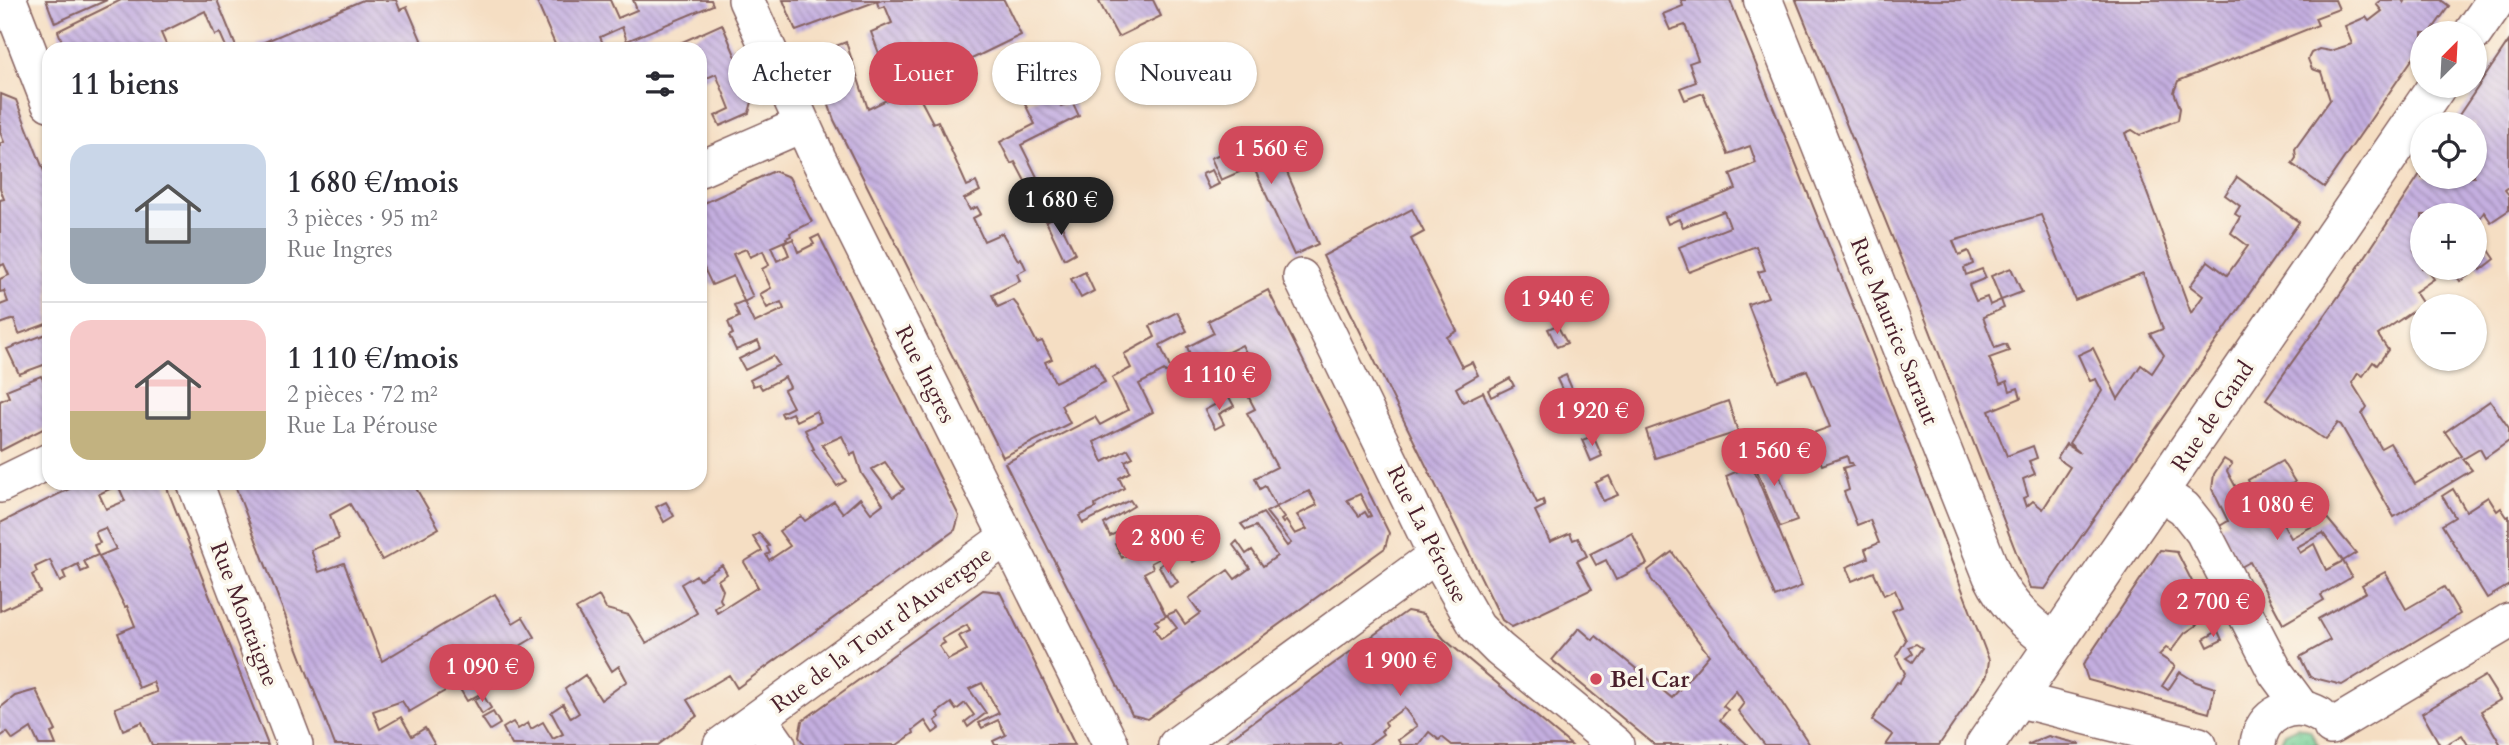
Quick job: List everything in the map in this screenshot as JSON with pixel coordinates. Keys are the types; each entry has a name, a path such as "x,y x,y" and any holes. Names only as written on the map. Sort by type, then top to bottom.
{"main road":[{"name":"Rue Maurice Sarraut","path":"1763,0 1992,576 2011,608 2054,644"},
{"path":"2481,21 2496,0"},
{"name":"Rue de Gand","path":"1985,745 2429,98"}],"street":[{"path":"9,0 14,55 42,93"},
{"name":"Rue Ingres","path":"746,0 801,125 1111,745"},
{"path":"707,166 801,125"},
{"name":"Rue La Pérouse","path":"1301,276 1436,555 1477,627 1499,649 1616,745"},
{"path":"0,485 42,464"},
{"name":"Rue Montaigne","path":"198,490 295,745"},
{"path":"2160,492 2184,508 2203,532 2276,673 2301,707"},
{"name":"Rue de la Tour d'Auvergne","path":"721,745 768,731 1007,537"},
{"path":"1175,745 1436,555"},
{"path":"2258,745 2262,730 2274,715 2292,708 2301,707 2318,714 2333,736 2509,621"},
{"path":"2016,699 2199,745"}],"green space":[{"path":"2297,727 2310,730 2318,745 2279,745 2285,733"}],"building":[{"path":"46,0 107,0 55,23"},
{"path":"121,0 217,0 234,42 224,42 220,33 215,35 205,11 161,33 165,42 62,42 58,31"},
{"path":"363,0 396,0 400,10 407,7 422,42 264,42"},
{"path":"536,0 610,0 618,18 637,10 633,0 711,0 713,5 627,41 622,27 600,37 602,42 554,42"},
{"path":"783,0 880,0 796,31"},
{"path":"1004,0 1021,35 1007,42 992,42 992,49 978,56 978,42 875,42 871,32 892,23 885,6 879,8 877,2"},
{"path":"1098,0 1153,0 1161,16 1118,37"},
{"path":"1681,0 1730,0 1869,345 1989,660 1987,675 1939,745 1886,745 1893,735 1872,720 1905,673 1896,656 1906,640 1892,611 1902,607 1895,590 1884,595 1874,572 1852,581 1846,567 1868,558 1865,549 1879,543 1870,520 1857,525 1844,492 1849,490 1843,468 1853,465 1849,463 1847,456 1822,465 1810,434 1830,427 1807,370 1778,381 1748,304 1768,297 1758,272 1765,270 1756,246 1689,272 1679,247 1730,227 1724,211 1683,227 1679,219 1668,224 1665,217 1736,189 1730,174 1756,163 1750,146 1728,154 1703,93 1685,100 1680,88 1696,82 1689,63 1698,60 1685,25 1670,30 1663,14 1683,6","holes":["1916,644 1922,648 1912,662 1906,658 1912,654 1908,647"]},
{"path":"1796,0 2335,0 2339,9 2315,18 2318,25 2178,81 2174,92 2180,108 2178,120 2140,135 2132,130 2125,133 2191,313 2203,296 2190,286 2208,261 2227,275 2248,246 2231,233 2240,217 2235,214 2240,206 2225,195 2237,177 2299,222 2045,589 2030,588 1929,328","holes":["2041,215 2075,300 2143,273 2163,329 2150,334 2164,355 2152,373 2141,365 2118,399 2093,348 2078,355 2090,381 2096,379 2102,391 2069,443 2080,453 2066,444 2057,458 2070,467 2043,509 2033,501 2026,507 2023,498 2028,496 2023,479 2035,474 2029,461 2037,458 2033,446 2007,456 1989,411 2021,398 2018,388 2010,391 2007,381 2000,384 1989,358 2009,351 2006,344 1995,348 1983,317 2004,308 2001,300 1990,305 1987,297 1976,301 1969,285 1986,278 1982,269 1966,275 1964,268 1973,264 1971,257 1968,251 1959,255 1953,241"]},
{"path":"2381,0 2402,0 2404,3 2406,0 2441,0 2449,6 2438,21 2410,21 2410,62 2324,187 2292,164 2296,158 2295,149 2330,100 2321,72 2312,69 2308,59 2311,53 2319,49 2330,51 2352,44 2345,26 2366,17 2369,21 2382,11 2376,4"},
{"path":"722,24 730,42 728,104 716,74 707,78 707,42 682,42"},
{"path":"2509,41 2509,187 2505,190 2509,195 2509,210 2491,222 2487,216 2487,203 2410,203 2410,280 2433,280 2415,292 2416,294 2410,294 2410,313 2378,335 2388,350 2377,365 2373,362 2363,376 2358,373 2352,383 2367,407 2362,414 2381,448 2390,443 2415,484 2462,456 2445,432 2490,401 2509,428 2509,441 2485,458 2480,449 2463,459 2472,470 2394,517 2341,425 2338,423 2325,440 2266,399 2410,189 2487,189 2487,112 2461,112 2471,98 2487,98 2487,74"},
{"path":"855,69 868,109 876,105 924,105 933,123 938,121 967,186 976,182 980,191 964,199 970,210 977,207 981,214 973,218 984,241 1002,233 1026,269 1017,274 1020,281 992,295 998,307 1013,300 1018,306 1037,343 1042,341 1052,359 1045,362 1055,382 1095,362 1105,382 1061,405 1070,423 1003,457 834,120 829,105 855,105"},
{"path":"1,94 16,100 42,166 42,326 19,334 14,319 0,324 0,305 8,302 4,291 0,292 0,279 9,275 4,264 0,266 0,200 4,199 0,188 0,144 4,142 0,132"},
{"path":"728,105 751,105 749,113 720,126 715,116 730,109"},
{"path":"1026,105 1074,105 1079,116 1021,145 1047,197 1036,202 1015,162 1011,164 1000,142 1035,124"},
{"path":"1269,131 1318,244 1294,255 1253,166 1221,180 1211,158"},
{"path":"1212,170 1219,184 1209,189 1202,174"},
{"path":"774,171 789,177 812,222 790,233 791,236 786,238 787,240 771,247 777,261 789,255 784,243 793,239 798,252 814,244 811,239 819,235 959,516 955,530 737,688 729,675 687,700 697,716 658,745 512,745 503,728 513,722 518,729 528,723 531,729 543,722 553,739 563,734 551,712 563,704 571,718 579,713 565,689 585,675 601,700 627,681 619,666 612,671 576,609 599,596 606,609 629,615 646,643 697,613 681,584 696,575 699,580 722,565 727,574 718,580 723,590 720,599 722,603 715,608 717,613 758,587 744,562 762,551 753,537 759,533 769,546 767,547 770,553 766,555 769,560 790,546 779,531 801,516 805,521 834,501 843,513 860,498 871,513 883,504 862,474 855,453 851,455 842,436 822,445 846,481 837,486 812,450 814,449 805,430 821,422 816,411 796,421 792,413 783,417 781,413 793,407 784,390 790,387 785,377 762,389 759,384 753,386 750,380 779,365 773,356 745,370 739,359 761,348 758,341 736,350 729,336 733,334 728,322 739,317 734,305 744,301 733,276 712,285 707,274 707,202","holes":["746,249 750,257 763,251 769,265 762,269 771,288 760,294 767,308 781,302 784,309 754,323 744,302 753,297 733,254","885,462 904,489 893,497 872,469"]},
{"path":"1412,209 1424,232 1411,239 1457,331 1447,337 1462,367 1472,362 1478,375 1456,388 1463,402 1483,392 1537,503 1543,500 1545,506 1535,511 1550,542 1570,533 1573,540 1578,538 1587,556 1577,561 1592,589 1512,627 1502,620 1323,256"},
{"path":"1057,216 1075,253 1064,259 1046,221"},
{"path":"2487,247 2495,259 2487,265"},
{"path":"2011,268 2022,292 2001,300 1991,276"},
{"path":"1085,272 1094,291 1081,298 1071,279"},
{"path":"1268,290 1389,533 1385,548 1148,719 1132,715 1005,463 1095,417 1100,425 1128,410 1112,378 1131,368 1124,354 1155,337 1150,326 1177,312 1187,331 1160,345 1171,370 1139,384 1153,412 1094,442 1103,462 1128,449 1133,457 1125,461 1130,472 1119,478 1124,488 1095,505 1096,508 1079,516 1083,523 1130,500 1134,506 1104,524 1110,536 1141,521 1147,532 1136,537 1134,532 1115,544 1122,558 1152,542 1160,558 1151,563 1153,568 1144,573 1166,616 1155,621 1159,625 1154,629 1161,639 1177,628 1167,615 1176,611 1185,624 1200,613 1189,598 1228,570 1235,579 1250,568 1233,545 1237,541 1246,554 1252,550 1263,566 1277,556 1256,526 1246,530 1241,524 1263,513 1287,546 1291,543 1266,512 1276,507 1265,486 1260,489 1255,478 1277,467 1247,413 1255,409 1245,390 1250,387 1243,373 1229,380 1220,380 1217,374 1249,358 1242,345 1208,362 1214,376 1200,383 1193,370 1189,372 1182,358 1190,354 1187,347 1214,333 1208,321","holes":["1309,491 1317,505 1297,515 1307,529 1295,534 1286,521 1283,523 1281,520 1284,518 1276,507","1360,494 1371,516 1368,517 1365,512 1359,516 1347,500"]},
{"path":"1557,325 1567,343 1557,347 1548,329"},
{"path":"42,336 42,366 19,374 7,349"},
{"path":"1566,375 1576,398 1568,402 1557,379"},
{"path":"41,376 42,430 0,451 0,401 9,397 6,390"},
{"path":"1510,378 1514,386 1491,397 1488,390"},
{"path":"1598,394 1609,419 1589,427 1578,402"},
{"path":"1229,397 1234,406 1219,414 1224,424 1215,429 1205,410"},
{"path":"1728,401 1738,432 1655,458 1646,430"},
{"path":"1593,436 1602,456 1591,461 1582,440"},
{"path":"1769,449 1797,521 1780,527 1751,456"},
{"path":"2224,459 2232,464 2227,471 2238,491 2250,485 2248,480 2282,461 2295,482 2269,497 2291,538 2327,518 2356,553 2343,561 2352,577 2321,595 2324,600 2283,624 2250,562 2241,567 2218,527 2228,521 2212,489 2214,474","holes":["2323,533 2343,561 2326,570 2314,544 2300,553 2297,547"]},
{"path":"1752,465 1802,586 1775,597 1726,476"},
{"path":"1609,476 1618,495 1603,501 1595,483"},
{"path":"2453,489 2466,511 2488,497 2497,511 2501,508 2507,517 2509,516 2509,585 2487,598 2442,525 2455,517 2442,496"},
{"path":"67,490 107,490 99,494 106,509 125,501 120,490 168,490 268,745 152,745 142,722 123,730 115,708 157,692 153,682 139,688 118,633 135,626 99,556 116,549 105,528 95,532 100,543 94,545 98,555 84,561 88,569 81,572 78,564 63,572 66,579 60,582 50,560 35,567 37,572 32,575 40,592 0,611 0,523"},
{"path":"237,490 417,490 439,528 382,560 350,504 330,515 339,539 311,550 319,572 344,563 382,661 495,594 513,623 523,617 535,637 471,675 482,693 467,701 457,684 409,712 402,701 373,711 380,729 401,717 412,736 425,728 435,745 335,745"},
{"path":"666,502 674,516 664,522 656,507"},
{"path":"1632,533 1647,564 1616,580 1606,560 1596,565 1590,554"},
{"path":"1208,540 1214,551 1193,562 1187,551"},
{"path":"2160,550 2177,552 2208,613 2194,619 2197,625 2185,633 2171,651 2166,648 2159,655 2175,666 2162,686 2168,690 2180,672 2196,682 2215,688 2209,713 2088,680 2083,665"},
{"path":"1672,552 1810,745 1765,745 1738,711 1744,703 1736,691 1723,706 1728,710 1720,720 1748,745 1655,745 1552,660 1579,628 1593,640 1596,636 1672,698 1709,655 1651,579 1648,570"},
{"path":"1165,562 1178,582 1170,587 1159,566"},
{"path":"2385,572 2406,609 2444,587 2460,614 2342,685 2310,677 2300,657 2330,640 2318,619 2366,592 2362,585"},
{"path":"983,590 1000,592 1075,745 995,745 993,741 1006,735 998,720 982,728 979,723 999,713 982,683 969,689 986,713 968,727 965,722 974,715 965,703 956,710 951,703 937,713 940,717 935,721 940,728 933,733 925,721 897,745 805,745 799,737 802,721","holes":["967,625 970,631 959,636 967,650 948,660 939,646 945,643 942,639"]},
{"path":"1407,611 1423,614 1444,639 1571,745 1452,745 1429,732 1419,745 1401,745 1398,740 1417,726 1404,708 1385,722 1387,726 1381,731 1383,734 1368,745 1342,745 1340,742 1336,745 1221,745"},
{"path":"2218,631 2222,640 2208,647 2204,639"},
{"path":"2485,676 2500,700 2481,711 2501,745 2468,745 2462,735 2440,745 2422,713"},
{"path":"36,690 56,731 51,733 56,745 39,745 31,728 13,740 7,732 0,737 0,708 15,696"},
{"path":"483,695 491,708 482,714 474,700"},
{"path":"493,712 500,724 490,730 482,718"},
{"path":"2048,736 2080,744 2080,745 2027,745"}],"place":[{"name":"Bel Car","path":"1596,679"}]}
